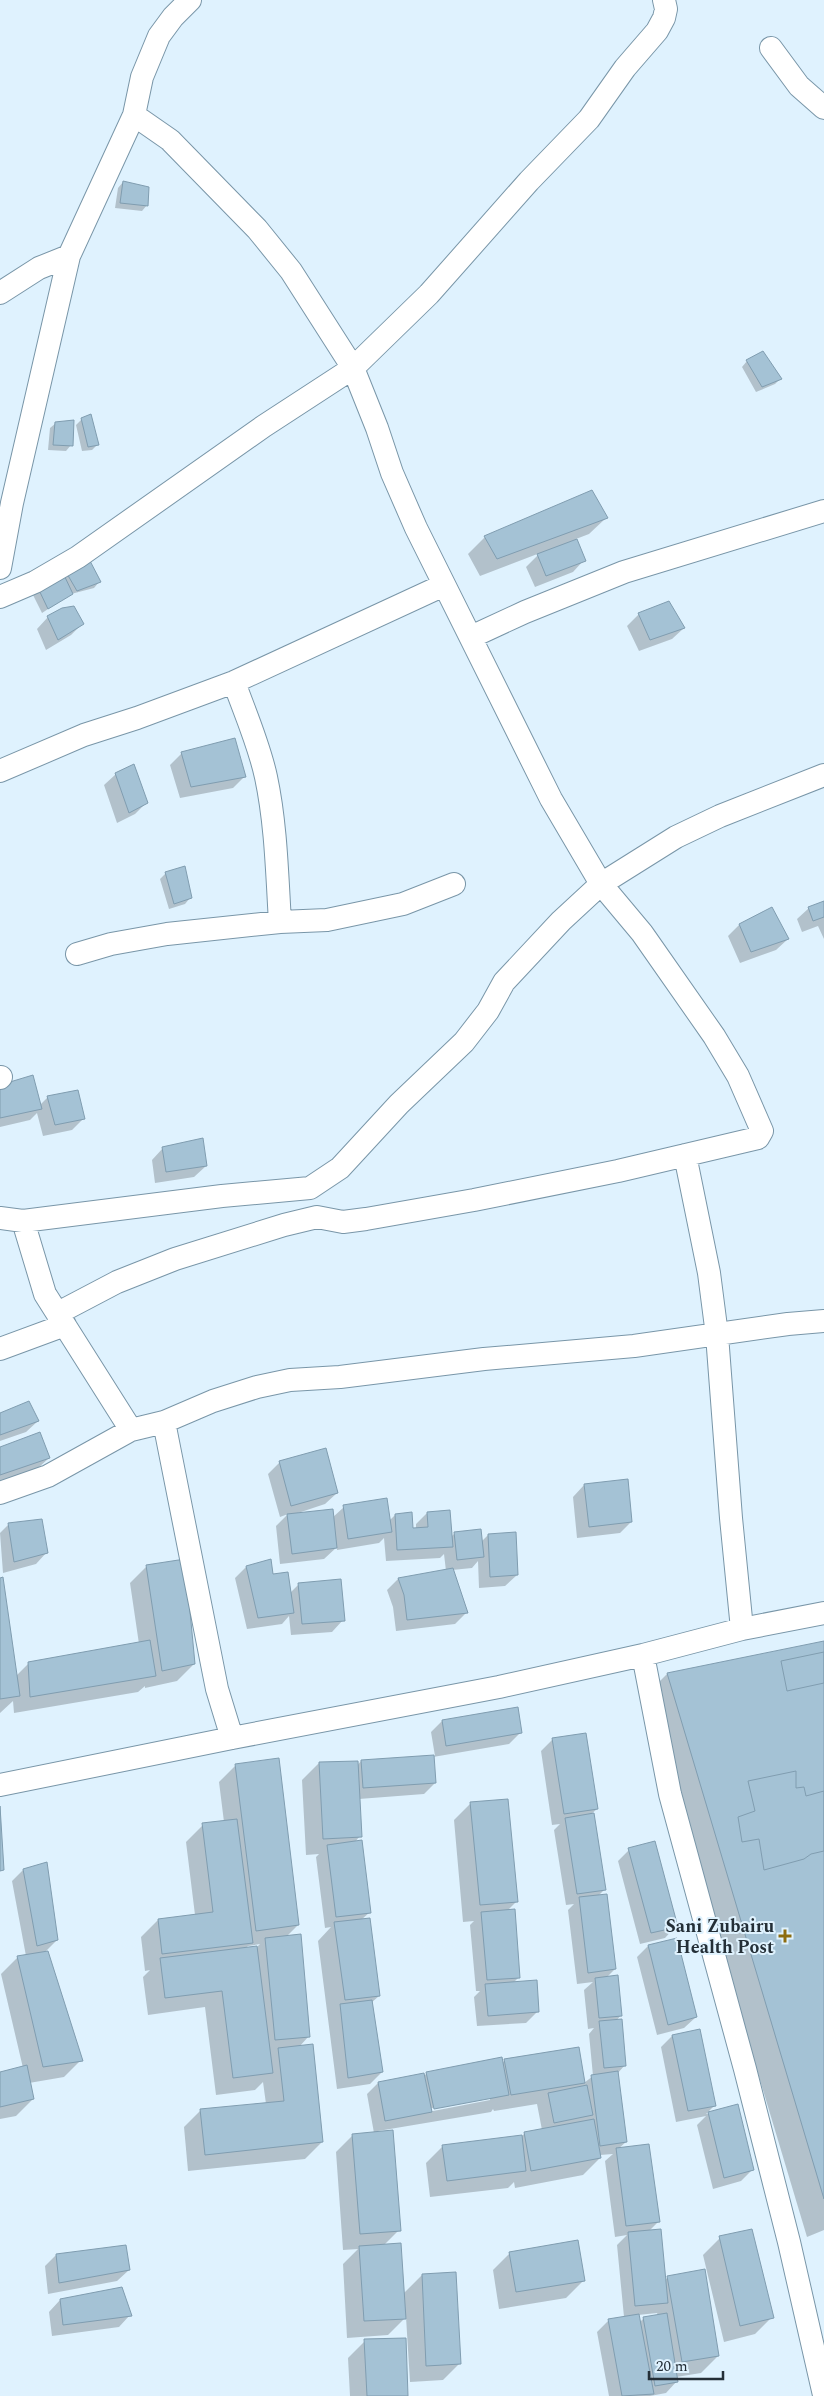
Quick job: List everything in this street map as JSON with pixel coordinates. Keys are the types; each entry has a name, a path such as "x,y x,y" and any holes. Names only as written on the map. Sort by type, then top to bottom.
{"street":[{"path":"0,568 12,503 69,256 134,116 142,77 159,36 173,17 190,0"},
{"path":"0,597 35,582 78,557 264,426 353,368 429,294 529,181 589,119 625,68 657,31 664,18 666,9 664,0"},
{"path":"771,48 799,86 824,108"},
{"path":"0,1349 62,1319 116,1282 175,1259 284,1225 317,1217 343,1222 366,1219 474,1200 758,1138 761,1133 761,1124 738,1076 686,994 642,933 602,884 551,799 472,637 416,528 392,473 377,428 353,368 291,271 257,229 170,140 134,116"},
{"path":"0,293 39,268 69,256"},
{"path":"472,637 525,612 624,572 824,511"},
{"path":"0,771 84,735 137,718 234,682 444,585"},
{"path":"234,682 256,742 265,775 272,813 280,922"},
{"path":"0,1218 23,1221 222,1196 310,1188 340,1168 399,1104 464,1042 488,1011 504,982 561,921 602,884 676,837 720,816 824,775"},
{"path":"78,954 111,944 167,934 280,922 327,920 403,904 454,884"},
{"path":"685,1155 709,1273 717,1334 731,1518 742,1629"},
{"path":"310,1188 317,1217"},
{"path":"23,1221 45,1294 131,1430"},
{"path":"0,1493 48,1476 131,1430 164,1422 214,1401 257,1387 290,1380 340,1377 484,1359 634,1346 788,1324 824,1321"},
{"path":"164,1422 215,1680 232,1738"},
{"path":"0,1785 499,1687 643,1656 742,1629 824,1613"},
{"path":"643,1656 670,1794 747,2078 789,2242 824,2395"}],"building":[{"path":"123,181 149,187 148,206 120,203"},
{"path":"763,351 782,379 762,387 746,360"},
{"path":"91,414 99,445 88,447 81,418"},
{"path":"74,420 73,446 53,445 55,422"},
{"path":"592,490 608,518 497,559 484,536"},
{"path":"577,539 586,561 546,576 537,554"},
{"path":"89,559 101,582 77,591 66,572"},
{"path":"63,573 73,594 48,609 38,588"},
{"path":"669,601 685,628 650,640 638,613"},
{"path":"74,606 84,624 58,640 47,616 62,608"},
{"path":"235,738 246,777 191,787 181,752"},
{"path":"134,764 148,803 129,813 115,773"},
{"path":"185,866 192,898 174,904 165,872"},
{"path":"824,901 824,917 813,921 808,907"},
{"path":"772,907 789,939 751,952 739,924"},
{"path":"33,1075 42,1109 0,1118 0,1085"},
{"path":"78,1090 85,1119 55,1125 47,1096"},
{"path":"203,1138 207,1166 166,1172 162,1147"},
{"path":"29,1401 39,1421 0,1435 0,1413"},
{"path":"40,1432 50,1458 0,1475 0,1447"},
{"path":"326,1448 338,1493 291,1506 279,1461"},
{"path":"628,1479 632,1522 589,1527 584,1484"},
{"path":"387,1498 392,1532 348,1539 343,1505"},
{"path":"333,1509 337,1548 292,1554 287,1514"},
{"path":"450,1510 453,1547 397,1550 395,1514 412,1512 413,1528 428,1527 427,1512"},
{"path":"42,1519 48,1553 14,1562 8,1523"},
{"path":"481,1529 484,1557 457,1560 454,1532"},
{"path":"516,1532 518,1575 490,1577 488,1534"},
{"path":"185,1559 195,1664 162,1671 146,1565"},
{"path":"271,1559 273,1574 288,1572 294,1613 258,1618 246,1566"},
{"path":"453,1568 468,1613 407,1620 404,1595 398,1578"},
{"path":"3,1577 20,1696 0,1699 0,1578"},
{"path":"341,1579 345,1621 302,1624 298,1583"},
{"path":"150,1640 156,1676 30,1697 28,1662"},
{"name":"Sani Zubairu Health Post","path":"824,1641 824,2199 667,1673"},
{"path":"824,1652 824,1683 787,1691 781,1661"},
{"path":"518,1707 522,1733 446,1746 442,1720"},
{"path":"586,1733 598,1809 564,1814 552,1738"},
{"path":"434,1755 436,1783 363,1788 361,1760"},
{"path":"279,1758 299,1925 256,1931 235,1764"},
{"path":"358,1761 362,1837 323,1839 319,1762"},
{"path":"796,1771 796,1788 804,1787 806,1796 824,1791 824,1851 811,1854 804,1859 764,1870 759,1839 742,1842 738,1817 755,1811 748,1781"},
{"path":"508,1799 518,1902 480,1905 470,1802"},
{"path":"0,1806 4,1870 0,1871"},
{"path":"594,1813 606,1890 577,1894 565,1818"},
{"path":"237,1819 253,1943 162,1954 158,1919 213,1912 202,1823"},
{"path":"362,1840 371,1913 336,1917 327,1845"},
{"path":"655,1841 678,1927 651,1933 628,1848"},
{"path":"47,1862 58,1940 37,1946 23,1869"},
{"path":"607,1894 616,1969 588,1973 579,1897"},
{"path":"515,1909 520,1978 487,1980 481,1912"},
{"path":"370,1918 380,1996 345,2000 334,1922"},
{"path":"301,1934 310,2037 275,2040 265,1938"},
{"path":"677,1938 697,2017 668,2025 648,1945"},
{"path":"257,1946 273,2073 233,2078 222,1991 165,1998 160,1958"},
{"path":"48,1951 83,2061 43,2067 17,1956"},
{"path":"618,1975 622,2016 599,2018 595,1978"},
{"path":"537,1980 539,2012 488,2016 485,1984"},
{"path":"372,2000 383,2072 348,2078 340,2004"},
{"path":"622,2019 626,2066 604,2068 599,2021"},
{"path":"700,2029 716,2106 688,2111 672,2035"},
{"path":"313,2044 323,2142 205,2155 200,2109 284,2101 278,2048"},
{"path":"579,2047 585,2083 511,2095 504,2059"},
{"path":"502,2057 509,2095 434,2109 426,2072"},
{"path":"27,2065 34,2099 0,2107 0,2072"},
{"path":"618,2071 627,2142 600,2146 591,2075"},
{"path":"424,2073 432,2112 385,2121 378,2082"},
{"path":"587,2085 593,2115 554,2123 548,2093"},
{"path":"738,2104 754,2170 724,2178 708,2112"},
{"path":"594,2119 601,2158 531,2171 524,2132"},
{"path":"393,2130 401,2231 360,2234 352,2134"},
{"path":"522,2135 526,2171 447,2181 442,2145"},
{"path":"649,2144 660,2222 626,2226 616,2148"},
{"path":"661,2229 668,2303 635,2306 628,2232"},
{"path":"752,2229 774,2318 740,2326 719,2236"},
{"path":"578,2240 585,2281 516,2292 509,2252"},
{"path":"401,2243 406,2319 364,2321 359,2246"},
{"path":"126,2245 130,2270 59,2283 56,2254"},
{"path":"705,2269 719,2356 682,2362 667,2276"},
{"path":"456,2272 461,2364 426,2366 422,2274"},
{"path":"122,2287 132,2316 63,2325 60,2299"},
{"path":"667,2313 678,2382 655,2386 643,2317"},
{"path":"639,2314 654,2394 622,2396 608,2319"},
{"path":"406,2338 408,2396 367,2396 364,2339"}],"place":[{"name":"Sani Zubairu Health Post","path":"785,1936"}]}
